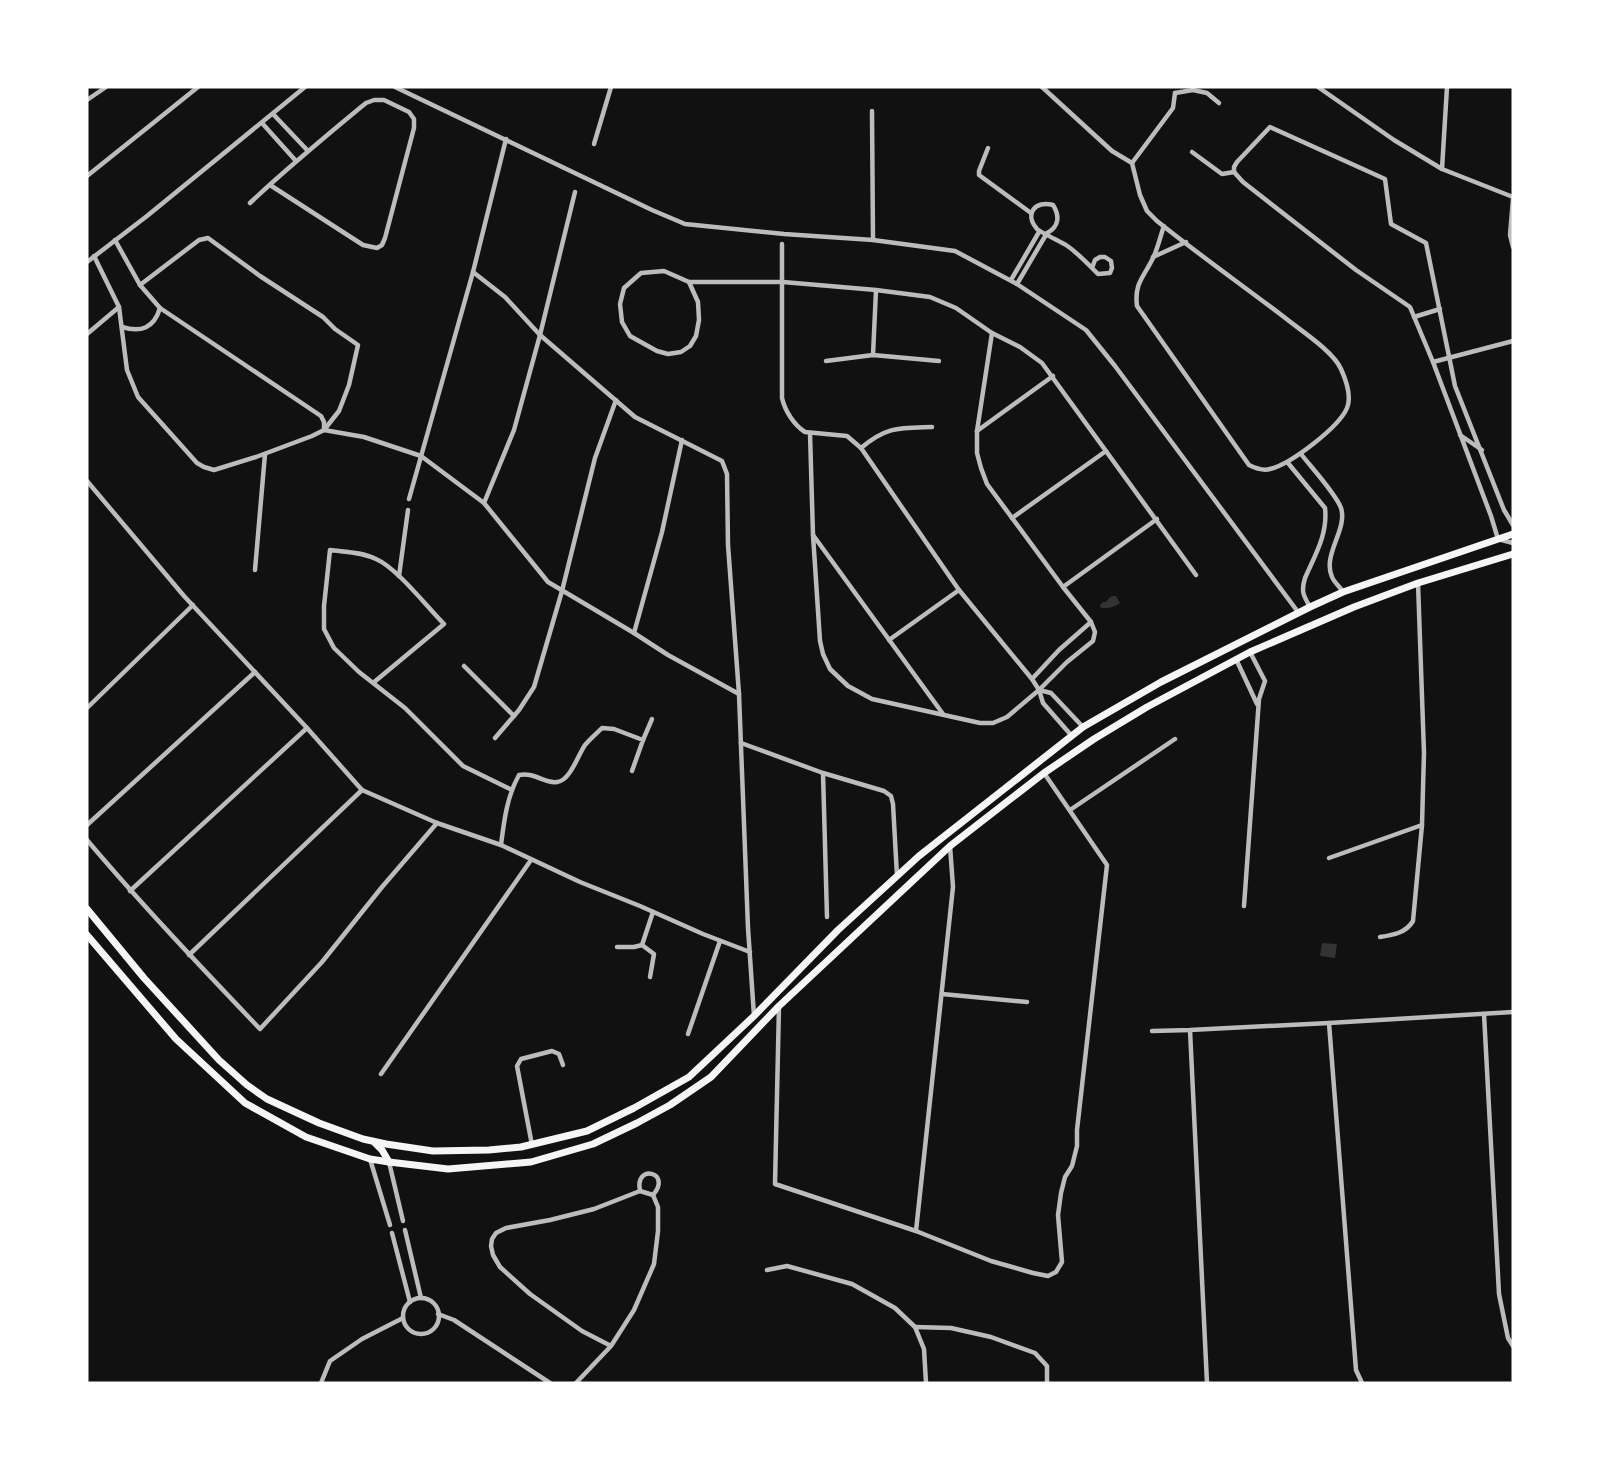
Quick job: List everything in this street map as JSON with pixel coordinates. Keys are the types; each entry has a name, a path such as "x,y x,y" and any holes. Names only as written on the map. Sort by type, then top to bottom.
{"main road":[{"path":"87,909 144,978 219,1060 267,1099 319,1124 379,1144 433,1151 489,1150 532,1145 587,1131 689,1077 754,1016 838,930 897,876 1083,727 1161,682 1298,612 1343,592 1513,534"},
{"path":"87,935 176,1039 245,1103 306,1137 370,1159 448,1169 531,1162 593,1144 670,1105 711,1077 779,1006 950,846 1044,773 1094,739 1138,712 1250,652 1354,607 1418,583 1513,554"},
{"path":"1236,659 1233,651 1248,639"},
{"path":"379,1144 389,1162"},
{"path":"370,1159 372,1149 379,1144"}],"street":[{"path":"87,100 106,87"},
{"path":"87,176 198,87"},
{"path":"87,262 305,87"},
{"path":"395,87 685,225 873,240 955,251 1011,280 1086,330 1298,612"},
{"path":"594,144 611,87"},
{"path":"1042,87 1112,151 1132,163 1140,195 1147,211 1332,356 1341,367 1349,397 1348,406 1341,419 1288,463 1268,470 1249,465 1137,306 1136,293 1153,257 1164,226"},
{"path":"1442,168 1447,87"},
{"path":"1320,88 1394,140 1442,168 1513,198 1510,235 1513,247"},
{"path":"1132,163 1173,108 1174,90 1207,93 1219,103"},
{"path":"250,203 296,161 366,103 384,100 409,112 414,119 414,128 386,238 377,248 363,245 270,185"},
{"path":"872,111 873,240"},
{"path":"273,114 308,151"},
{"path":"262,123 296,161"},
{"path":"1513,525 1505,512 1458,392 1426,243 1391,224 1385,179 1270,127 1237,162 1234,172 1243,182 1356,270 1410,307 1446,396 1498,539 1513,543"},
{"path":"409,499 473,272 506,139"},
{"path":"988,148 979,176 1031,213"},
{"path":"1192,152 1222,174 1234,172"},
{"path":"484,503 514,430 575,192"},
{"path":"1017,284 1047,234 1057,225 1057,211 1053,205 1039,204 1033,208 1031,213 1032,222 1039,232 1047,234 1067,246 1098,274 1110,273 1111,261 1100,257 1095,260 1092,268"},
{"path":"1011,280 1039,232"},
{"path":"94,256 119,307 128,370 138,397 197,463 214,470 265,454 324,430 339,411 349,385 358,345 335,329 323,317 260,276 208,238 200,240 140,285"},
{"path":"115,240 140,285 160,309 321,416 324,430"},
{"path":"1153,257 1186,242"},
{"path":"782,244 782,398 789,415 801,429 810,433 847,436 861,448 959,590 1032,679 1043,703 1071,735"},
{"path":"689,282 698,302 699,320 696,336 690,346 681,352 668,354 657,351 630,336 622,322 620,304 624,288 641,273 664,271 689,282 783,282 876,290 930,297 956,308 1042,363 1196,575"},
{"path":"473,272 505,297 540,335 635,417 722,461 727,474 728,545 739,694 754,1016"},
{"path":"873,355 876,290"},
{"path":"87,334 119,307"},
{"path":"122,327 132,330 143,329 152,324 160,309"},
{"path":"1414,317 1440,309"},
{"path":"810,433 813,535 820,641 830,669 848,686 872,699 980,723 993,723 1007,717 1093,641 1095,632 1091,622 987,483 981,468 977,453 977,431 992,333"},
{"path":"1433,362 1513,341"},
{"path":"826,361 873,355 939,361"},
{"path":"977,431 1053,376"},
{"path":"1446,396 1458,392"},
{"path":"495,738 534,687 562,591 595,458 616,400"},
{"path":"861,448 875,436 889,430 932,427"},
{"path":"324,430 364,437 421,456 484,503 548,582 668,656 739,694"},
{"path":"1460,435 1482,450"},
{"path":"634,633 662,532 682,440"},
{"path":"1012,518 1106,451"},
{"path":"255,570 265,454"},
{"path":"1301,454 1340,506 1342,522 1333,545 1330,565 1331,576 1343,592"},
{"path":"1288,463 1325,508 1324,533 1303,586 1303,596 1310,607"},
{"path":"87,482 184,596 362,790 437,823 501,845 531,860 750,952"},
{"path":"399,576 408,510"},
{"path":"1063,587 1157,519"},
{"path":"813,535 943,714"},
{"path":"373,683 444,624 399,576 377,559 358,553 330,550 324,629 334,648 359,672 373,683 405,708 463,766 512,790"},
{"path":"1380,937 1395,934 1411,925 1413,921 1422,825 1424,753 1418,583"},
{"path":"889,640 959,590"},
{"path":"87,708 193,605"},
{"path":"1032,679 1059,650 1091,622"},
{"path":"1244,906 1258,706 1265,681 1250,652"},
{"path":"1236,659 1258,706"},
{"path":"464,666 514,716"},
{"path":"87,825 255,672"},
{"path":"1039,690 1051,693 1083,727"},
{"path":"632,771 652,719"},
{"path":"130,891 307,728"},
{"path":"501,845 504,821 512,790 519,775 533,774 553,783 560,782 566,778 584,747 602,728 614,729 643,740"},
{"path":"1070,810 1175,739"},
{"path":"741,742 823,773 884,791 891,796 897,876"},
{"path":"823,773 827,917"},
{"path":"779,1006 775,1184 916,1231 991,1260 1048,1276 1056,1272 1062,1262 1058,1215 1061,1192 1065,1177 1072,1166 1077,1146 1107,865 1044,773"},
{"path":"189,955 362,790"},
{"path":"87,840 130,891 260,1029 322,962 437,823"},
{"path":"1329,858 1422,825"},
{"path":"916,1231 953,887 950,846"},
{"path":"381,1074 531,860"},
{"path":"642,945 653,912"},
{"path":"688,1034 720,941"},
{"path":"617,947 642,945"},
{"path":"642,945 654,954 650,977"},
{"path":"942,994 1027,1002"},
{"path":"1152,1031 1513,1012"},
{"path":"1484,1014 1499,1294 1508,1338 1513,1346"},
{"path":"1329,1023 1356,1370 1362,1383"},
{"path":"1190,1030 1207,1383"},
{"path":"532,1145 517,1066 521,1059 552,1051 560,1054 563,1065"},
{"path":"370,1159 390,1225"},
{"path":"389,1162 403,1221"},
{"path":"640,1191 638,1184 640,1177 652,1174 657,1177 660,1184 653,1195"},
{"path":"611,1346 582,1331 530,1294 500,1267 493,1255 492,1239 496,1233 506,1228 594,1209 640,1191 653,1195"},
{"path":"576,1383 611,1346 633,1310 654,1264 658,1207 653,1195"},
{"path":"405,1230 421,1298"},
{"path":"392,1233 410,1302"},
{"path":"767,1270 787,1266 852,1284 895,1308 915,1327 924,1349 926,1383"},
{"path":"421,1298 432,1302 438,1314 434,1328 424,1334 418,1334 408,1328 403,1318 406,1306 421,1298"},
{"path":"438,1314 454,1320 550,1383"},
{"path":"321,1383 330,1361 362,1339 403,1318"},
{"path":"915,1327 951,1328 991,1337 1035,1353 1047,1366 1047,1383"}],"shaded area":[{"path":"1116,596 1120,603 1110,608 1100,607 1103,602"},
{"path":"1322,943 1337,944 1335,958 1320,956"}]}
